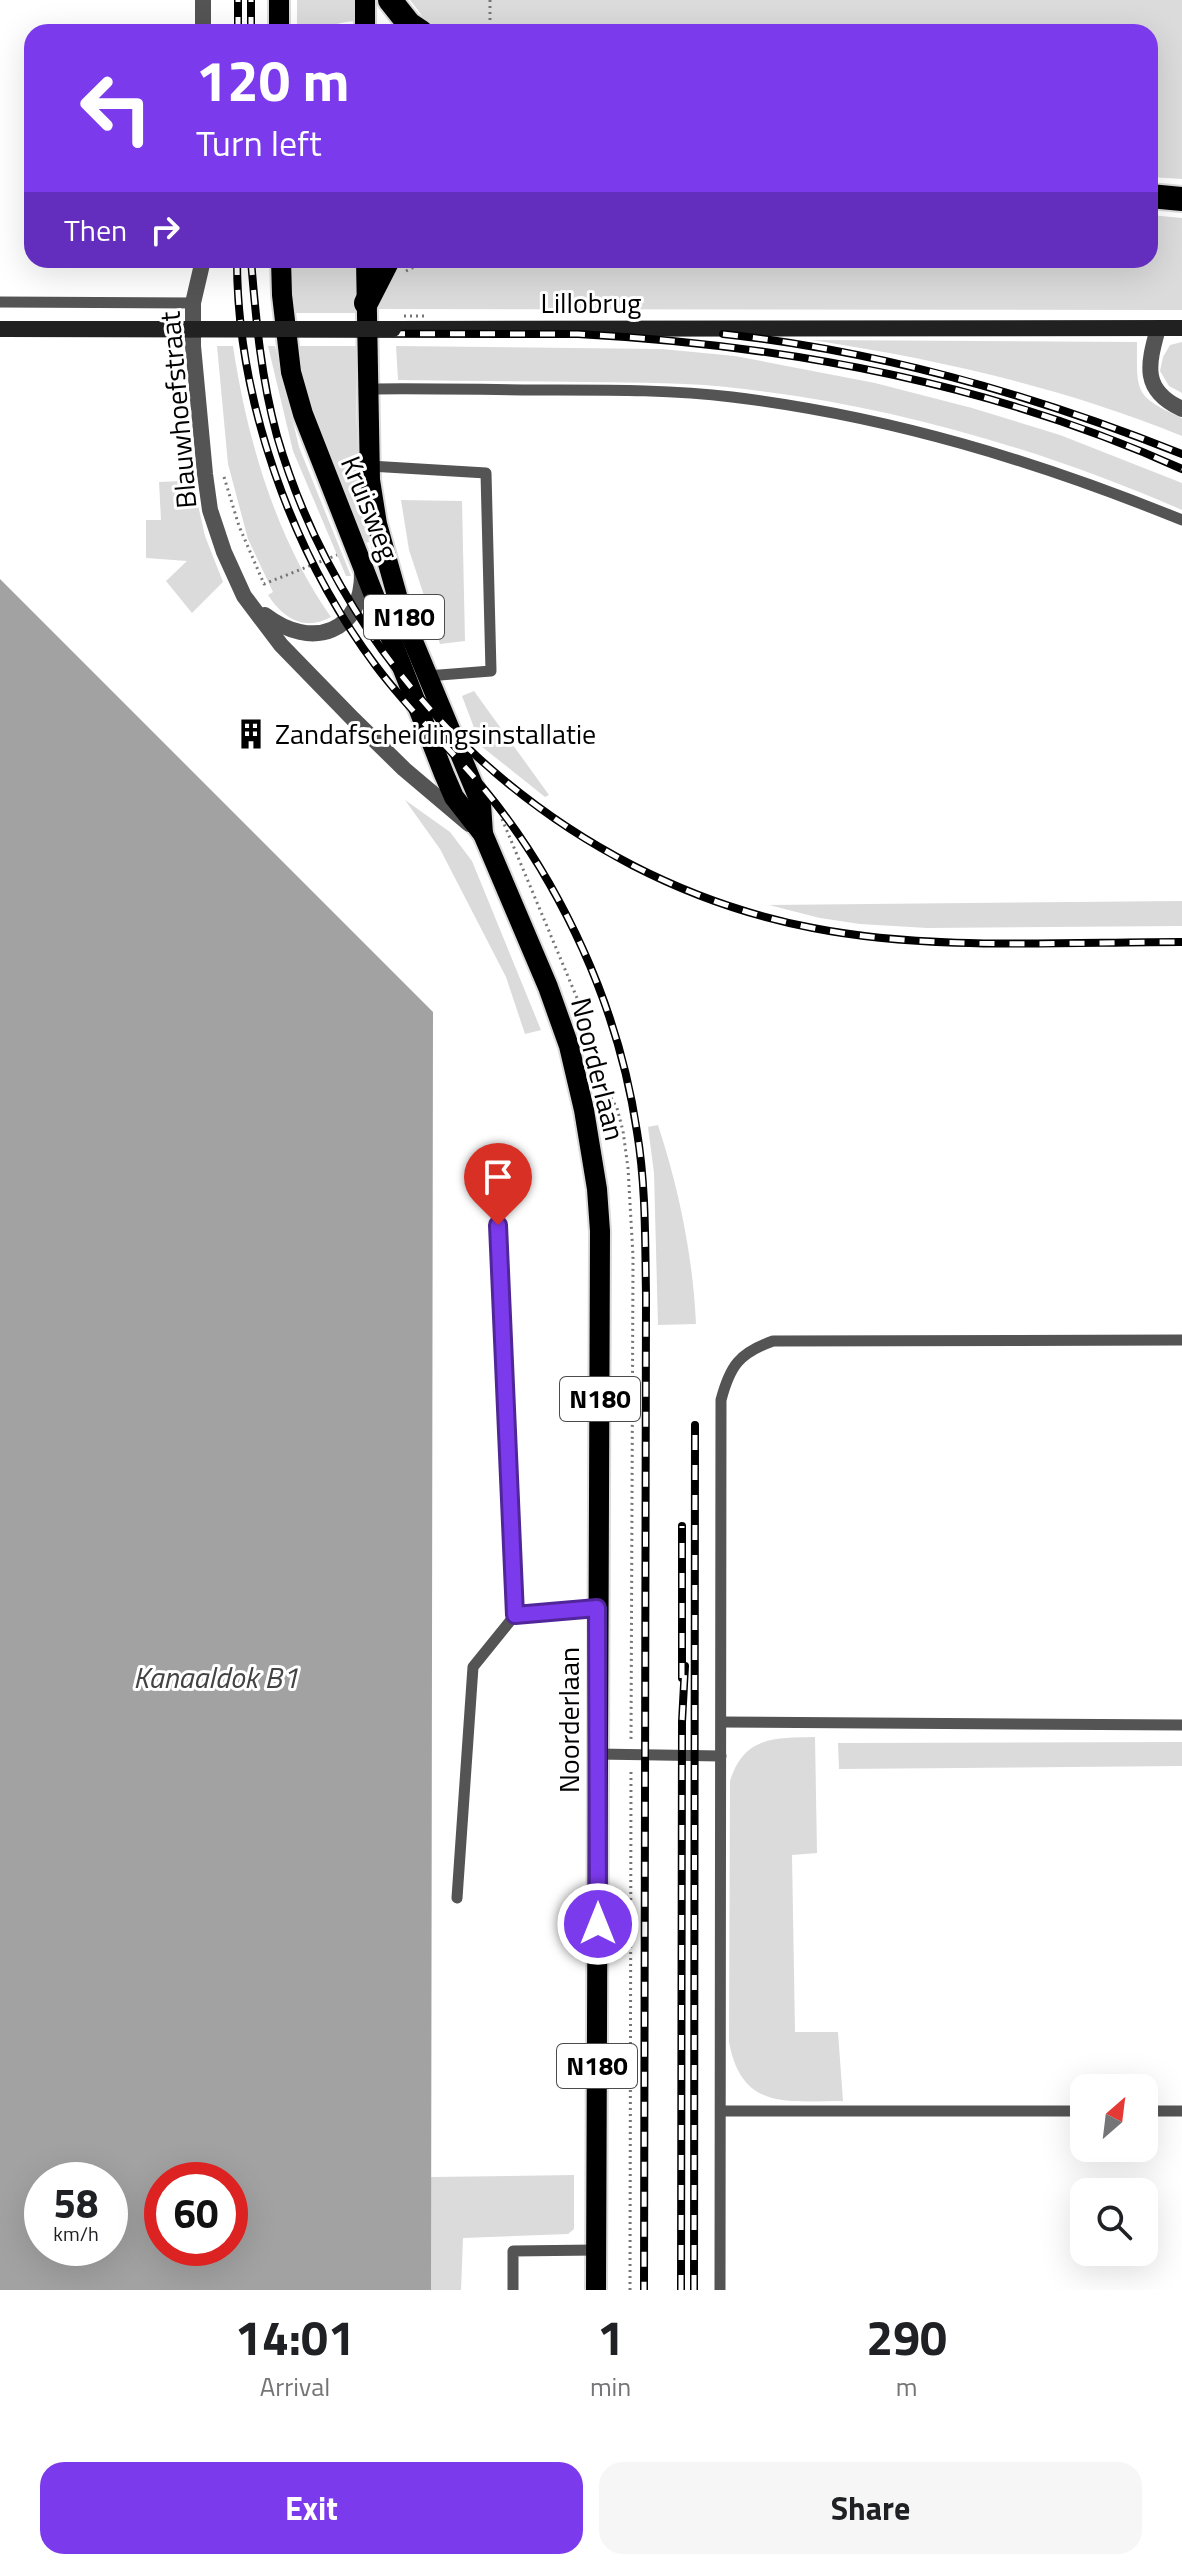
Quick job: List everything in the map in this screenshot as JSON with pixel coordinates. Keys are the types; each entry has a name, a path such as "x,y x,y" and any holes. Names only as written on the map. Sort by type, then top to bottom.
{"highway":[{"path":"390,0 409,24"},
{"path":"1158,197 1182,199"},
{"path":"366,303 394,268"}],"main road":[{"path":"279,0 279,24"},
{"path":"365,0 365,24"},
{"name":"Kruisweg","path":"281,268 291,372 314,448 449,786 483,834"},
{"name":"Kruisweg","path":"366,268 370,466 377,524 403,617 481,804 483,834"},
{"name":"Noorderlaan","path":"483,834 548,987 569,1046 584,1110 597,1189 600,1245 596,2290"}],"street":[{"path":"203,0 203,24"},
{"name":"Blauwhoefstraat","path":"201,268 193,303 193,346 210,510 224,552 244,596 281,645 353,719 404,769 483,834"},
{"path":"1158,328 1149,376 1158,393 1182,409"},
{"name":"Lillobrug","path":"0,329 1182,328"},
{"path":"244,596 284,627 303,634 322,633 335,628 355,610 361,595 359,557"}],"lane":[{"path":"0,302 193,303"},
{"path":"368,389 663,391 792,405 865,418 1000,453 1071,476 1182,520"},
{"path":"370,466 486,473 491,671 427,676"},
{"path":"457,1898 473,1667 515,1615 498,1225"},
{"path":"720,2290 721,1400 727,1377 739,1359 754,1348 773,1341 1182,1340"},
{"path":"515,1615 597,1608"},
{"path":"722,1722 1182,1725"},
{"path":"597,1754 721,1756"},
{"path":"721,2111 1070,2111"},
{"path":"1158,2111 1182,2111"},
{"path":"513,2290 513,2251 596,2250"}],"path":[{"path":"490,0 490,24"},
{"path":"222,470 239,526 264,584 359,557"},
{"path":"497,806 593,1040 604,1086 617,1108 628,1168 633,1256 630,2290"}],"shaded area":[{"path":"297,0 354,0 354,21 297,24"},
{"path":"410,0 1182,0 1182,179 1158,178 1158,24 427,22"},
{"path":"1158,216 1182,218 1182,310 379,309 380,291 396,268 1158,268"},
{"path":"290,268 355,268 356,313 290,313"},
{"path":"812,340 1137,342 1137,372 1142,391 1155,404 1182,418 1182,436 1091,403 1000,377"},
{"path":"1182,342 1182,393 1169,386 1160,371 1170,345"},
{"path":"217,346 233,346 246,417 267,487 294,555 331,617 321,621 303,623 295,620 280,610 268,595 273,592 248,539 228,464"},
{"path":"268,346 275,346 299,447 351,576 346,576 293,451"},
{"path":"294,346 357,346 358,444 369,542 362,544 322,450"},
{"path":"396,346 662,349 735,356 875,383 1060,435 1182,483 1182,510 1022,450 968,433 856,407 704,385 398,380"},
{"path":"181,465 189,465 205,536 223,582 192,613 166,581 187,561 146,558 146,520 161,520 159,482 181,481"},
{"path":"401,500 462,501 465,641 440,644 409,550"},
{"path":"474,691 549,795 545,797 481,746 462,696"},
{"path":"405,800 450,832 472,861 541,1030 525,1034 506,977 440,849"},
{"path":"1182,901 1182,926 927,928 860,924 769,905"},
{"path":"658,1125 684,1223 696,1324 658,1325 654,1173 648,1127"},
{"path":"815,1737 817,1853 792,1855 795,2032 838,2032 843,2101 786,2101 756,2091 744,2080 735,2064 729,2042 730,1781 743,1755 762,1742"},
{"path":"1182,1742 1182,1766 839,1769 838,1743"},
{"path":"574,2175 574,2229 568,2234 463,2238 461,2290 431,2290 431,2177"}],"water":[{"name":"Kanaaldok B1","path":"0,579 433,1012 431,2290 0,2290"}],"railway":[{"path":"238,0 238,24"},
{"path":"251,0 251,24"},
{"path":"237,268 247,367 275,474 295,525 319,575 376,666 487,793 549,883 605,1003 631,1099 642,1173 646,1295 644,2290"},
{"path":"252,268 263,371 277,436 310,526 356,611 412,688 477,757 551,816 633,865 720,903 813,928 950,943 1182,942"},
{"path":"0,333 578,334 656,339 810,359 962,391 1037,413 1182,469"},
{"path":"723,334 841,352 957,378 1070,413 1182,454"},
{"path":"694,2290 695,1425"},
{"path":"682,1526 682,1678"},
{"path":"681,2290 682,1722 685,1666"}],"place":[{"name":"Zandafscheidingsinstallatie","path":"251,734"}],"route":[{"path":"498,1225 515,1615 597,1608 598,1924"}]}
